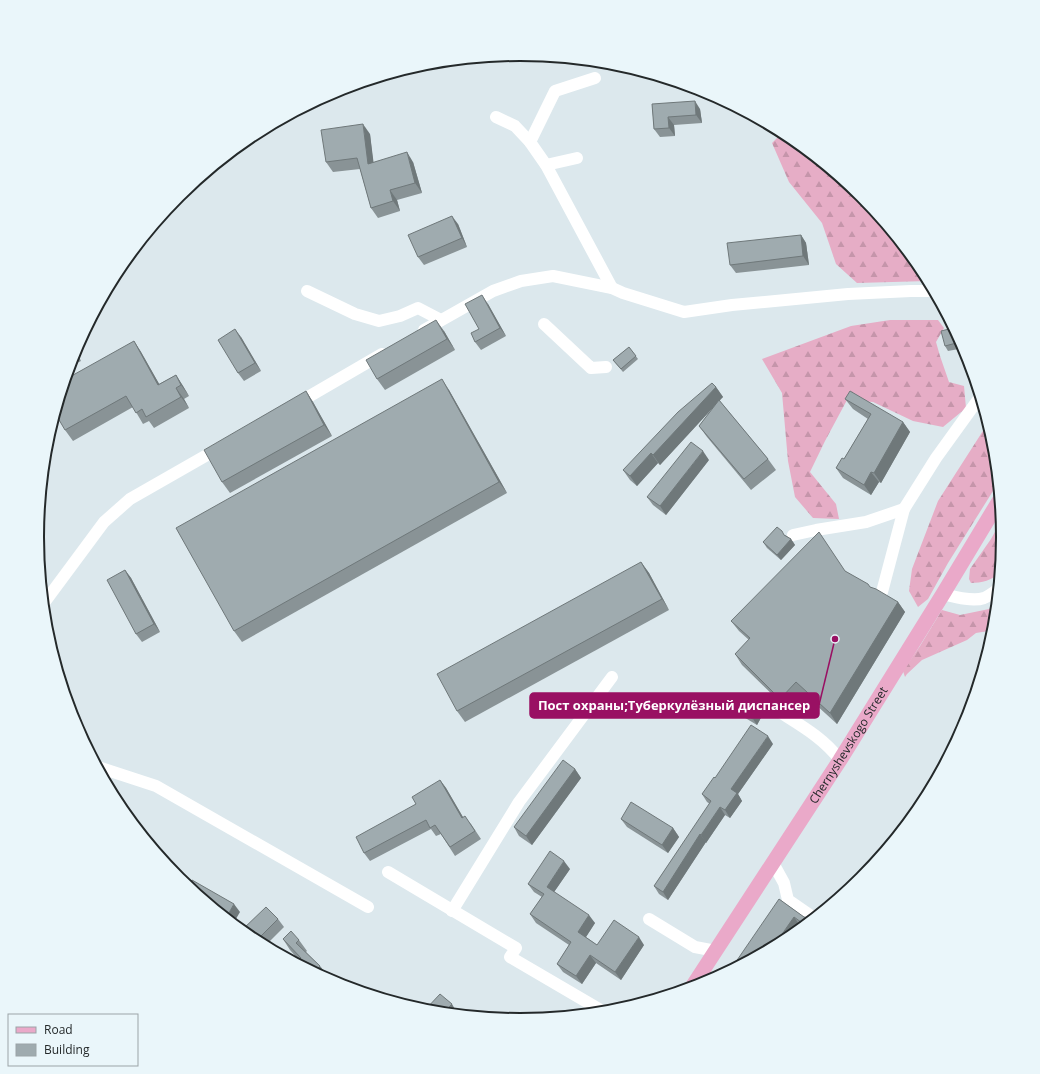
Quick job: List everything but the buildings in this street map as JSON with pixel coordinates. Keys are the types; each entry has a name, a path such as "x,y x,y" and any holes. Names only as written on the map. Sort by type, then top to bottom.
{"main road":[{"name":"Chernyshevskogo Street","path":"698,979 774,864 840,760 995,508"}],"street":[{"path":"530,142 555,91 595,78"},
{"path":"496,117 515,126 530,142 546,165 612,288"},
{"path":"546,165 577,158"},
{"path":"414,336 493,291 521,281 552,276 612,288 623,293 684,312 732,305 848,294 927,291"},
{"path":"308,291 355,314 379,321 400,316 418,308 441,320"},
{"path":"544,324 592,368 606,368"},
{"path":"289,408 393,348"},
{"path":"882,592 904,509 936,458 976,402"},
{"path":"48,598 104,522 130,499 234,440"},
{"path":"793,535 866,522 904,509"},
{"path":"943,594 958,598 971,599 984,598 993,592"},
{"path":"452,911 519,802 612,677"},
{"path":"775,709 810,731 840,760"},
{"path":"105,769 156,786 368,907"},
{"path":"774,864 784,883 788,900 810,915"},
{"path":"388,872 516,948 510,957 595,1007"},
{"path":"649,919 695,947 716,951"}],"green space":[{"path":"778,137 784,141 810,159 857,200 898,247 921,281 857,283 836,264 822,223 789,182 772,143"},
{"path":"890,320 938,320 944,328 936,342 940,356 949,382 964,386 966,408 943,427 913,421 873,402 847,400 810,472 836,504 839,519 813,518 795,497 788,461 782,393 762,359 851,326"},
{"path":"984,430 993,490 948,563 928,599 918,607 909,591 912,569 938,501"},
{"path":"996,530 994,578 986,581 971,583 969,579 970,569"},
{"path":"991,608 987,631 976,633 967,640 922,660 905,677 903,671 942,610 960,615"}],"place":[{"name":"Пост охраны;Туберкулёзный диспансер","path":"835,639"}]}
